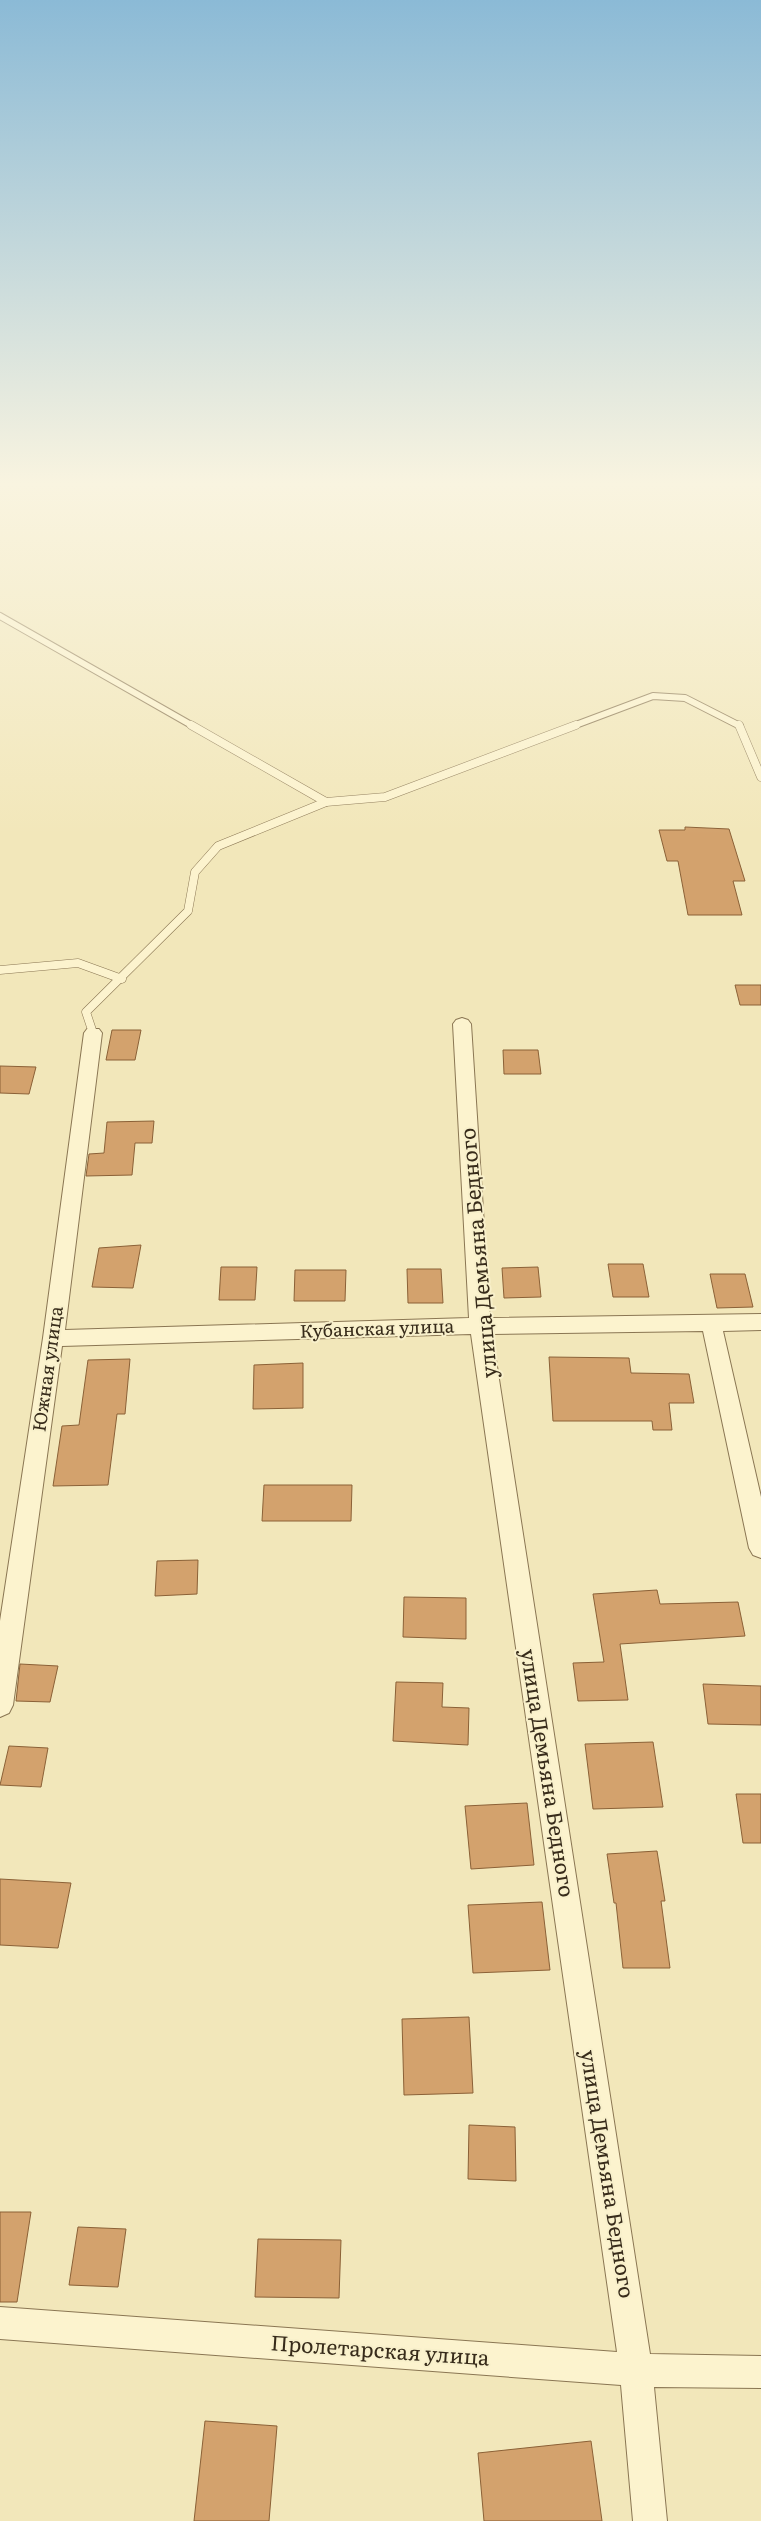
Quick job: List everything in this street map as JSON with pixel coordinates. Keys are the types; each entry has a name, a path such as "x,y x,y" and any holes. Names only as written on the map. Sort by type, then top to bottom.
{"street":[{"name":"улица Демьяна Бедного","path":"462,1024 480,1326 636,2370 650,2521"},
{"name":"Южная улица","path":"0,1705 53,1338 93,1033"},
{"path":"711,1322 761,1548"},
{"name":"Кубанская улица","path":"53,1338 480,1326 761,1322"},
{"name":"Пролетарская улица","path":"0,2324 636,2370 761,2372"}],"lane":[{"path":"0,616 326,802"},
{"path":"93,1033 86,1012 122,979 188,911 196,872 218,846 326,802 385,797 652,696 685,698 739,724 761,777"},
{"path":"0,970 78,963 122,979"}],"building":[{"path":"685,827 729,829 745,881 733,881 742,915 688,915 678,861 667,861 659,830 685,830"},
{"path":"735,985 761,985 761,1005 740,1005"},
{"path":"112,1030 141,1030 135,1060 106,1060"},
{"path":"503,1050 538,1050 541,1074 504,1074"},
{"path":"0,1066 36,1067 29,1094 0,1093"},
{"path":"154,1121 152,1143 135,1143 132,1175 86,1176 89,1154 104,1153 107,1122"},
{"path":"141,1245 133,1288 92,1287 99,1248"},
{"path":"608,1264 643,1264 649,1297 613,1297"},
{"path":"221,1267 257,1267 255,1300 219,1300"},
{"path":"538,1267 541,1297 504,1298 502,1268"},
{"path":"407,1269 441,1269 443,1303 408,1303"},
{"path":"295,1270 346,1270 345,1301 294,1301"},
{"path":"710,1274 745,1274 753,1307 717,1308"},
{"path":"549,1357 629,1358 631,1373 689,1374 694,1403 669,1403 672,1430 653,1430 652,1421 553,1421"},
{"path":"130,1359 125,1414 117,1414 108,1485 53,1486 62,1426 79,1425 88,1360"},
{"path":"303,1363 303,1408 253,1409 254,1365"},
{"path":"264,1485 352,1485 351,1521 262,1521"},
{"path":"198,1560 197,1594 155,1596 157,1561"},
{"path":"657,1590 660,1604 738,1602 745,1636 620,1644 628,1700 578,1701 573,1663 604,1662 593,1594"},
{"path":"404,1597 466,1598 466,1639 403,1637"},
{"path":"20,1664 58,1666 50,1702 16,1701"},
{"path":"396,1682 443,1683 442,1707 469,1708 468,1745 393,1741"},
{"path":"703,1684 761,1686 761,1725 708,1724"},
{"path":"653,1742 663,1807 593,1809 585,1744"},
{"path":"9,1746 48,1748 41,1787 0,1785"},
{"path":"736,1794 761,1794 761,1843 743,1843"},
{"path":"527,1803 534,1865 471,1869 465,1806"},
{"path":"657,1851 665,1901 661,1901 670,1968 623,1968 616,1903 614,1903 607,1854"},
{"path":"0,1879 71,1883 58,1948 0,1945"},
{"path":"542,1902 550,1970 473,1973 468,1905"},
{"path":"469,2017 473,2093 404,2095 402,2019"},
{"path":"469,2125 515,2127 516,2181 468,2179"},
{"path":"0,2212 31,2212 17,2302 0,2302"},
{"path":"78,2227 126,2229 118,2287 69,2285"},
{"path":"258,2239 341,2240 339,2298 255,2297"},
{"path":"205,2421 277,2426 269,2521 194,2521"},
{"path":"591,2441 602,2521 484,2521 478,2453"}]}
